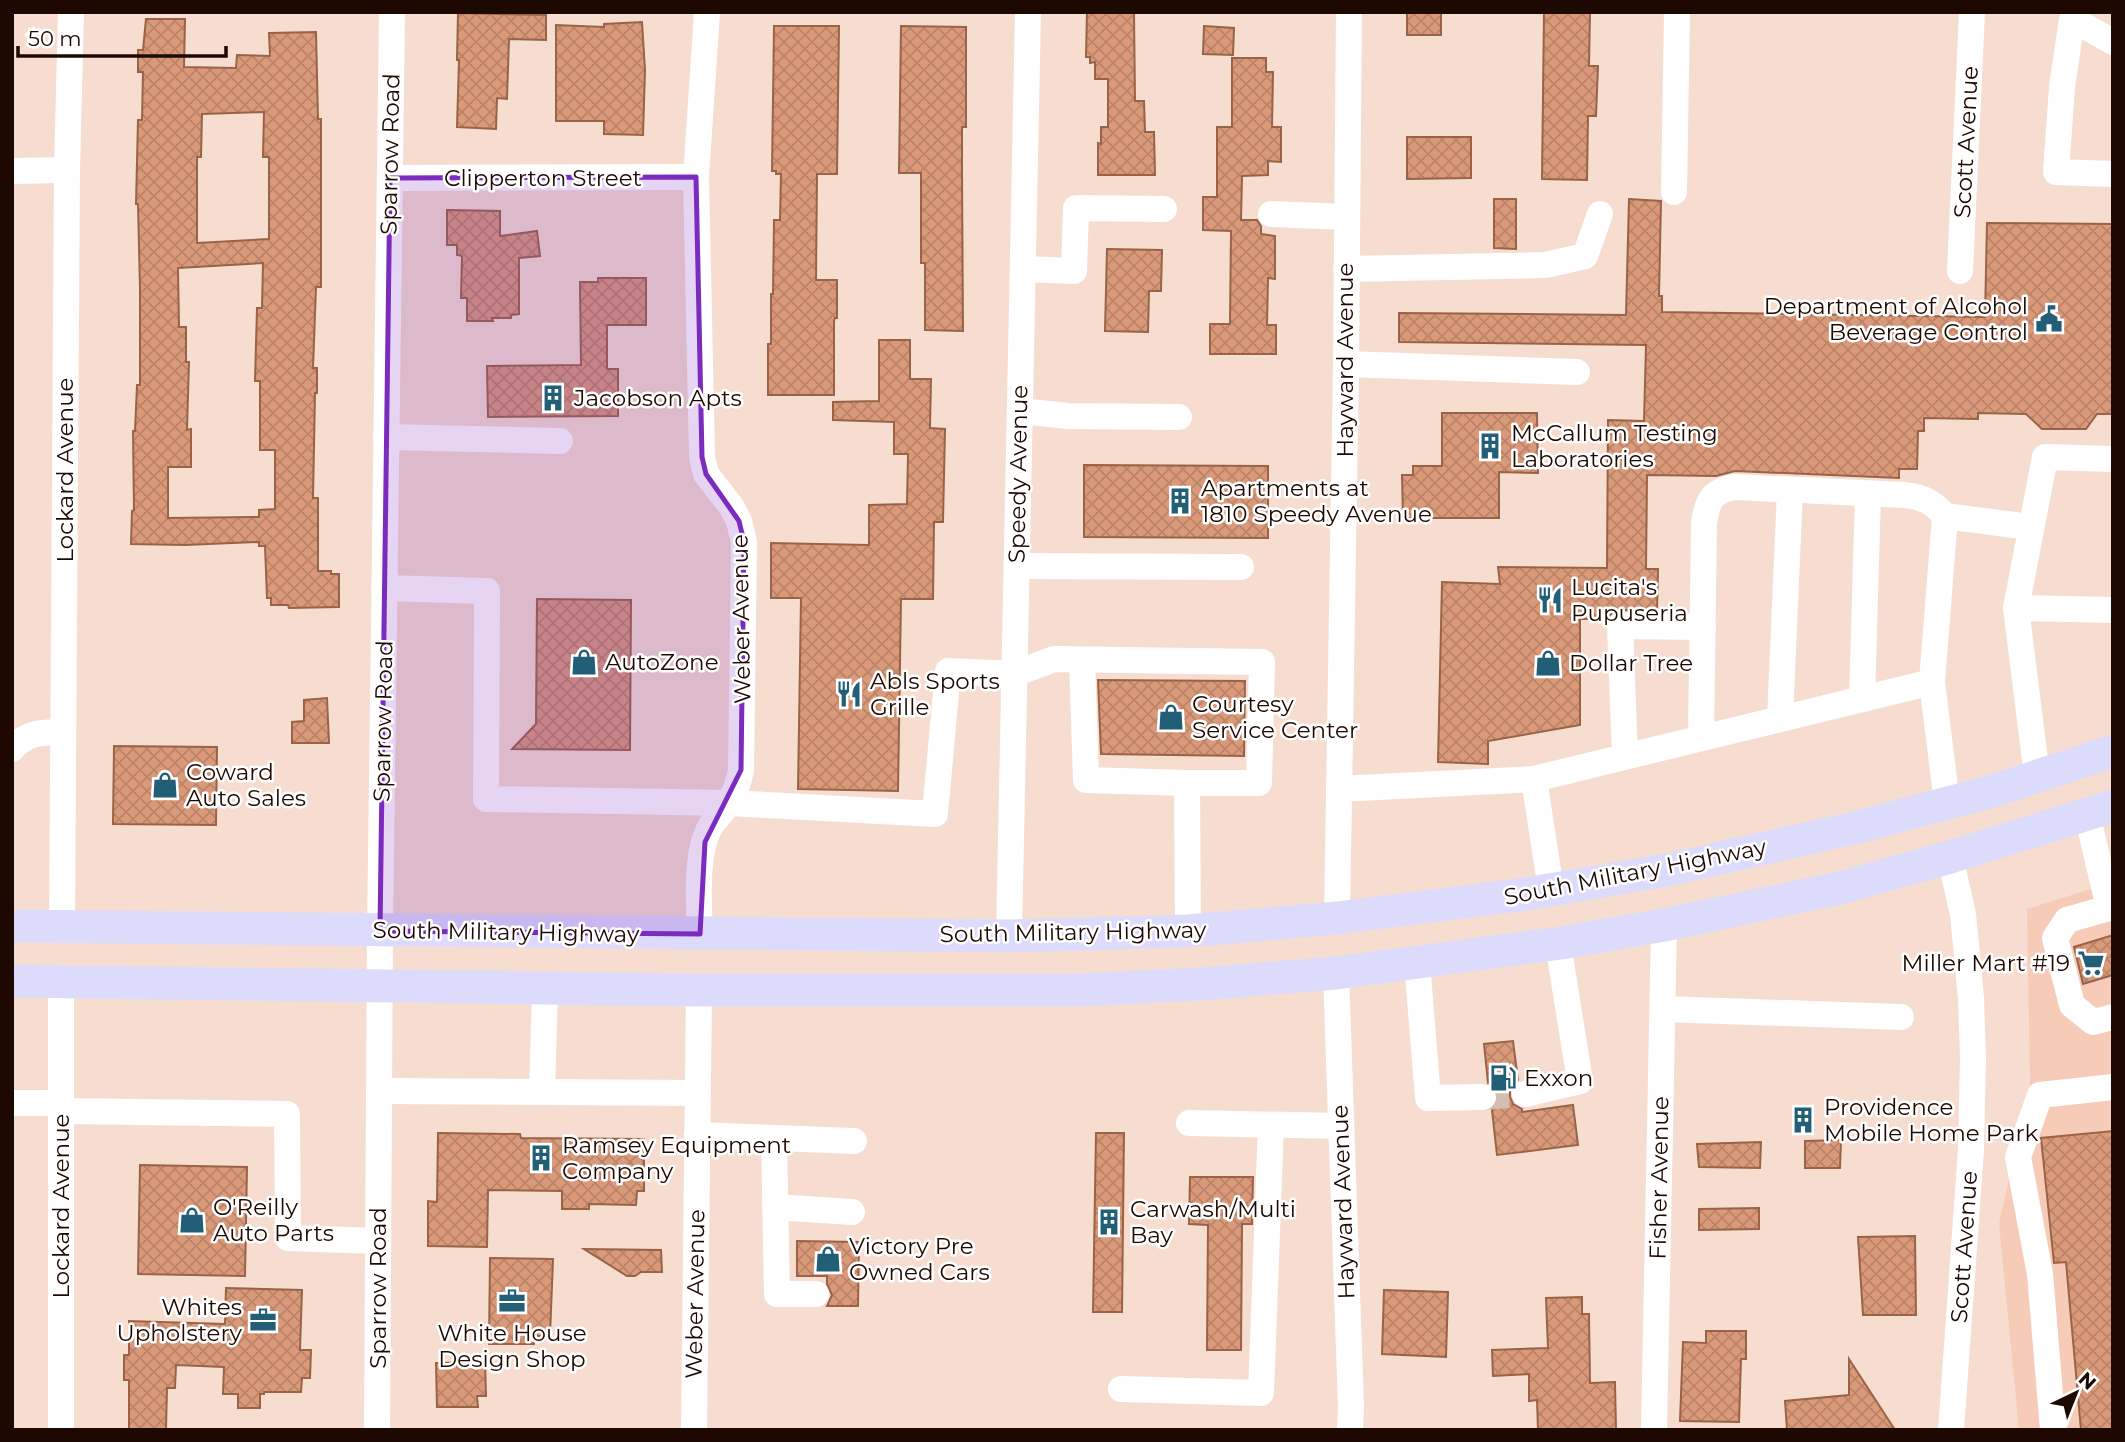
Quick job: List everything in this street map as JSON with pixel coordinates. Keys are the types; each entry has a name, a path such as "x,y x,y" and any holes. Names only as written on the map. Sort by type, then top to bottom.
{"main road":[{"name":"South Military Highway","path":"12,926 1009,936 1188,931 1337,918 1551,890 1681,867 1854,828 1947,803 2113,751"},
{"path":"12,981 699,989 1077,990 1201,985 1336,974 1558,944 1840,888 2100,810"}],"street":[{"name":"Lockard Avenue","path":"62,927 67,170 71,12"},
{"name":"Sparrow Road","path":"377,1430 380,931 392,12"},
{"name":"Weber Avenue","path":"700,934 699,875 705,842 710,828 729,803 737,787 741,770 744,542 740,521 706,474 702,457 696,177 707,12"},
{"name":"Speedy Avenue","path":"1009,936 1028,12"},
{"name":"Hayward Avenue","path":"1337,918 1349,12"},
{"path":"1674,192 1676,12"},
{"name":"Scott Avenue","path":"1960,271 1972,12"},
{"path":"2113,42 2072,19 2062,87 2056,172 2113,174"},
{"path":"12,171 67,170"},
{"name":"Clipperton Street","path":"390,178 696,177"},
{"path":"1023,269 1074,271 1076,208 1164,209"},
{"path":"1271,214 1347,217"},
{"path":"1346,269 1546,265 1585,256 1600,214"},
{"path":"1346,364 1577,372"},
{"path":"1020,411 1068,416 1179,417"},
{"path":"386,437 560,441"},
{"path":"2037,776 2016,608 2045,457 2113,459"},
{"path":"1701,738 1704,523 1706,509 1712,497 1720,490 1734,487 1919,496 1933,503 1945,516 2030,527"},
{"path":"1780,719 1790,490"},
{"path":"1862,699 1868,494"},
{"path":"1945,516 1931,682 1947,803"},
{"path":"1017,566 1241,567"},
{"path":"384,587 487,591 486,799 729,803 935,814 948,671 1014,674 1055,659 1262,662 1259,783 1086,780 1082,660"},
{"path":"2016,608 2113,610"},
{"path":"1625,756 1620,625 1703,627"},
{"path":"1339,789 1534,779 1931,682"},
{"path":"12,748 37,732 63,732"},
{"path":"1534,779 1551,890"},
{"path":"1187,783 1188,931"},
{"path":"2100,810 2111,907 2067,920 2055,937 2072,1005 2092,1022 2113,1017"},
{"name":"Scott Avenue","path":"1950,857 1963,914 1973,1058 1971,1149 1951,1430"},
{"name":"Fisher Avenue","path":"1654,1430 1664,925"},
{"path":"1525,1094 1580,1082 1558,944"},
{"path":"1417,963 1428,1098 1483,1097"},
{"name":"Hayward Avenue","path":"1336,974 1350,1430"},
{"name":"Lockard Avenue","path":"61,982 61,1430"},
{"path":"542,1092 545,987"},
{"name":"Weber Avenue","path":"694,1430 699,989"},
{"path":"1663,1009 1900,1017"},
{"path":"2053,1430 2040,1274 2018,1157 2040,1095 2113,1087"},
{"path":"379,1091 698,1093"},
{"path":"12,1103 287,1114 288,1238 378,1241"},
{"path":"1189,1124 1341,1126"},
{"path":"1121,1388 1261,1394 1271,1125"},
{"path":"697,1135 854,1141"},
{"path":"774,1138 777,1294 816,1294"},
{"path":"775,1207 852,1212"}],"highlighted area":[{"path":"696,177 702,457 706,474 739,521 744,542 741,770 705,842 700,934 380,931 390,178"}],"shaded area":[{"path":"2113,882 2113,1430 2019,1430 1999,1224 2030,1083 2027,909"}],"building":[{"path":"1087,12 1134,12 1135,101 1144,101 1145,132 1154,132 1155,175 1098,175 1101,127 1108,127 1108,79 1095,79 1095,62 1090,63 1090,57 1086,57"},
{"path":"1407,12 1441,12 1441,35 1407,35"},
{"path":"1544,12 1590,12 1589,66 1598,66 1596,116 1588,116 1587,180 1542,179"},
{"path":"458,13 546,15 546,40 509,39 507,99 497,98 496,129 457,127"},
{"path":"146,19 185,19 184,67 236,68 237,55 270,56 269,33 316,32 318,119 321,119 321,287 316,287 313,368 317,368 317,393 313,498 318,498 318,571 339,574 339,607 289,608 288,605 271,605 271,598 267,598 265,546 259,546 259,542 131,544 134,510 133,431 137,385 140,385 140,289 136,204 138,120 142,120 143,72 138,72 138,50 143,50","holes":["264,112 263,157 269,157 269,239 197,243 197,157 201,157 202,114","263,263 262,308 257,308 255,381 260,381 260,450 275,450 275,509 259,510 259,517 168,518 168,467 191,467 191,429 187,430 189,362 186,362 186,327 179,327 178,268"]},
{"path":"642,22 645,70 643,135 604,134 604,121 556,121 556,25 604,27 604,24"},
{"path":"774,26 839,26 837,174 817,174 816,280 837,280 834,395 768,395 774,220 780,220 781,174 772,171"},
{"path":"901,26 966,27 966,127 962,127 963,331 925,330 925,263 921,263 921,173 899,173"},
{"path":"1204,26 1234,28 1233,55 1203,54"},
{"path":"1232,58 1266,58 1266,72 1273,72 1272,127 1281,127 1281,162 1268,161 1268,175 1242,176 1241,220 1257,220 1261,226 1261,234 1275,236 1275,279 1268,278 1267,325 1276,325 1276,354 1210,354 1210,324 1230,324 1231,231 1203,230 1203,197 1217,197 1217,127 1232,127"},
{"path":"1407,137 1471,137 1471,178 1407,179"},
{"path":"1494,199 1516,199 1516,249 1494,248"},
{"path":"1629,199 1661,201 1659,296 1662,296 1662,312 1985,317 1987,223 2113,224 2113,414 2097,414 2086,429 2042,429 2026,414 1978,413 1978,419 1924,418 1924,431 1918,431 1917,469 1899,469 1899,478 1735,471 1716,476 1647,475 1646,569 1658,569 1657,611 1620,610 1606,619 1580,619 1580,725 1488,741 1488,764 1438,762 1442,582 1500,584 1498,567 1607,568 1608,420 1644,421 1646,345 1399,342 1399,313 1626,315"},
{"path":"447,210 500,211 500,236 537,231 540,256 519,258 519,314 511,315 511,318 492,318 493,321 467,321 467,298 461,298 462,256 457,255 457,245 447,245"},
{"path":"1107,249 1162,250 1161,291 1149,291 1148,332 1105,331"},
{"name":"Jacobson Apts","path":"598,278 646,278 646,325 607,325 607,369 618,369 618,416 488,417 487,366 581,365 580,282 598,282"},
{"name":"Abls Sports Grille","path":"879,340 910,340 910,379 931,379 930,428 945,429 943,522 934,522 933,599 901,599 898,791 798,789 801,598 771,598 771,543 869,545 869,505 907,504 908,454 894,454 894,422 833,420 833,402 879,401"},
{"name":"McCallum Testing Laboratories","path":"1442,413 1537,413 1538,473 1499,472 1499,518 1403,518 1402,475 1413,475 1413,466 1442,466"},
{"name":"Apartments at 1810 Speedy Avenue","path":"1084,465 1268,466 1268,538 1084,537"},
{"name":"AutoZone","path":"537,599 631,600 630,750 512,749 536,724"},
{"name":"Courtesy Service Center","path":"1098,680 1245,681 1244,756 1101,754"},
{"path":"327,698 329,743 292,743 292,722 304,721 304,700"},
{"name":"Coward Auto Sales","path":"114,746 217,747 216,825 113,824"},
{"name":"Miller Mart #19","path":"2113,935 2113,975 2083,984 2074,947"},
{"path":"1513,1041 1518,1080 1510,1090 1513,1104 1522,1109 1522,1112 1573,1105 1578,1145 1497,1155 1492,1110 1499,1096 1496,1088 1488,1083 1484,1044"},
{"path":"2113,1131 2113,1430 2081,1430 2066,1262 2054,1263 2041,1138"},
{"name":"Ramsey Equipment Company","path":"438,1133 520,1134 521,1138 644,1139 644,1191 637,1191 636,1205 589,1204 589,1209 562,1209 562,1191 488,1190 487,1247 428,1246 428,1201 437,1202"},
{"name":"Carwash/Multi Bay","path":"1096,1133 1124,1133 1122,1312 1093,1312"},
{"path":"1841,1140 1840,1168 1805,1168 1805,1141"},
{"path":"1761,1142 1760,1168 1699,1167 1697,1144"},
{"name":"O'Reilly Auto Parts","path":"140,1165 247,1167 245,1276 138,1274"},
{"path":"1190,1177 1253,1177 1252,1224 1242,1224 1241,1350 1207,1350 1208,1225 1189,1224"},
{"path":"1759,1208 1759,1229 1699,1230 1699,1209"},
{"path":"1915,1236 1916,1315 1863,1315 1858,1237"},
{"name":"Victory Pre Owned Cars","path":"797,1241 859,1242 858,1306 827,1306 832,1295 827,1276 797,1276"},
{"path":"584,1249 661,1250 662,1272 641,1272 635,1276 627,1276"},
{"name":"White House Design Shop","path":"490,1258 553,1259 550,1336 534,1336 534,1344 489,1344"},
{"path":"226,1288 302,1290 300,1350 311,1350 310,1378 302,1378 301,1392 264,1392 260,1394 260,1408 238,1408 238,1394 223,1394 224,1367 176,1365 175,1388 167,1388 166,1430 129,1430 129,1380 124,1380 124,1355 129,1355 129,1321 225,1324"},
{"path":"1384,1290 1448,1292 1446,1357 1382,1354"},
{"path":"1582,1297 1582,1314 1589,1314 1590,1383 1615,1382 1616,1430 1538,1430 1537,1400 1529,1401 1529,1374 1493,1376 1492,1350 1548,1348 1546,1298"},
{"path":"1706,1331 1746,1331 1746,1359 1741,1359 1739,1422 1680,1421 1683,1342 1706,1343"},
{"path":"1849,1359 1895,1430 1787,1430 1785,1401 1849,1395"},
{"path":"485,1362 486,1396 477,1396 478,1407 437,1407 436,1363"}],"tunnel":[{"path":"1483,1097 1525,1094"}],"place":[{"name":"Department of Alcohol Beverage Control","path":"2049,319"},
{"name":"Jacobson Apts","path":"553,398"},
{"name":"McCallum Testing Laboratories","path":"1490,446"},
{"name":"Apartments at 1810 Speedy Avenue","path":"1180,501"},
{"name":"Lucita's Pupuseria","path":"1550,600"},
{"name":"AutoZone","path":"584,662"},
{"name":"Dollar Tree","path":"1548,663"},
{"name":"Abls Sports Grille","path":"849,694"},
{"name":"Courtesy Service Center","path":"1171,717"},
{"name":"Coward Auto Sales","path":"165,785"},
{"name":"Miller Mart #19","path":"2091,963"},
{"name":"Exxon","path":"1503,1078"},
{"name":"Providence Mobile Home Park","path":"1803,1120"},
{"name":"Ramsey Equipment Company","path":"541,1158"},
{"name":"O'Reilly Auto Parts","path":"192,1220"},
{"name":"Carwash/Multi Bay","path":"1109,1222"},
{"name":"Victory Pre Owned Cars","path":"828,1259"},
{"name":"White House Design Shop","path":"512,1301"},
{"name":"Whites Upholstery","path":"263,1320"}]}
